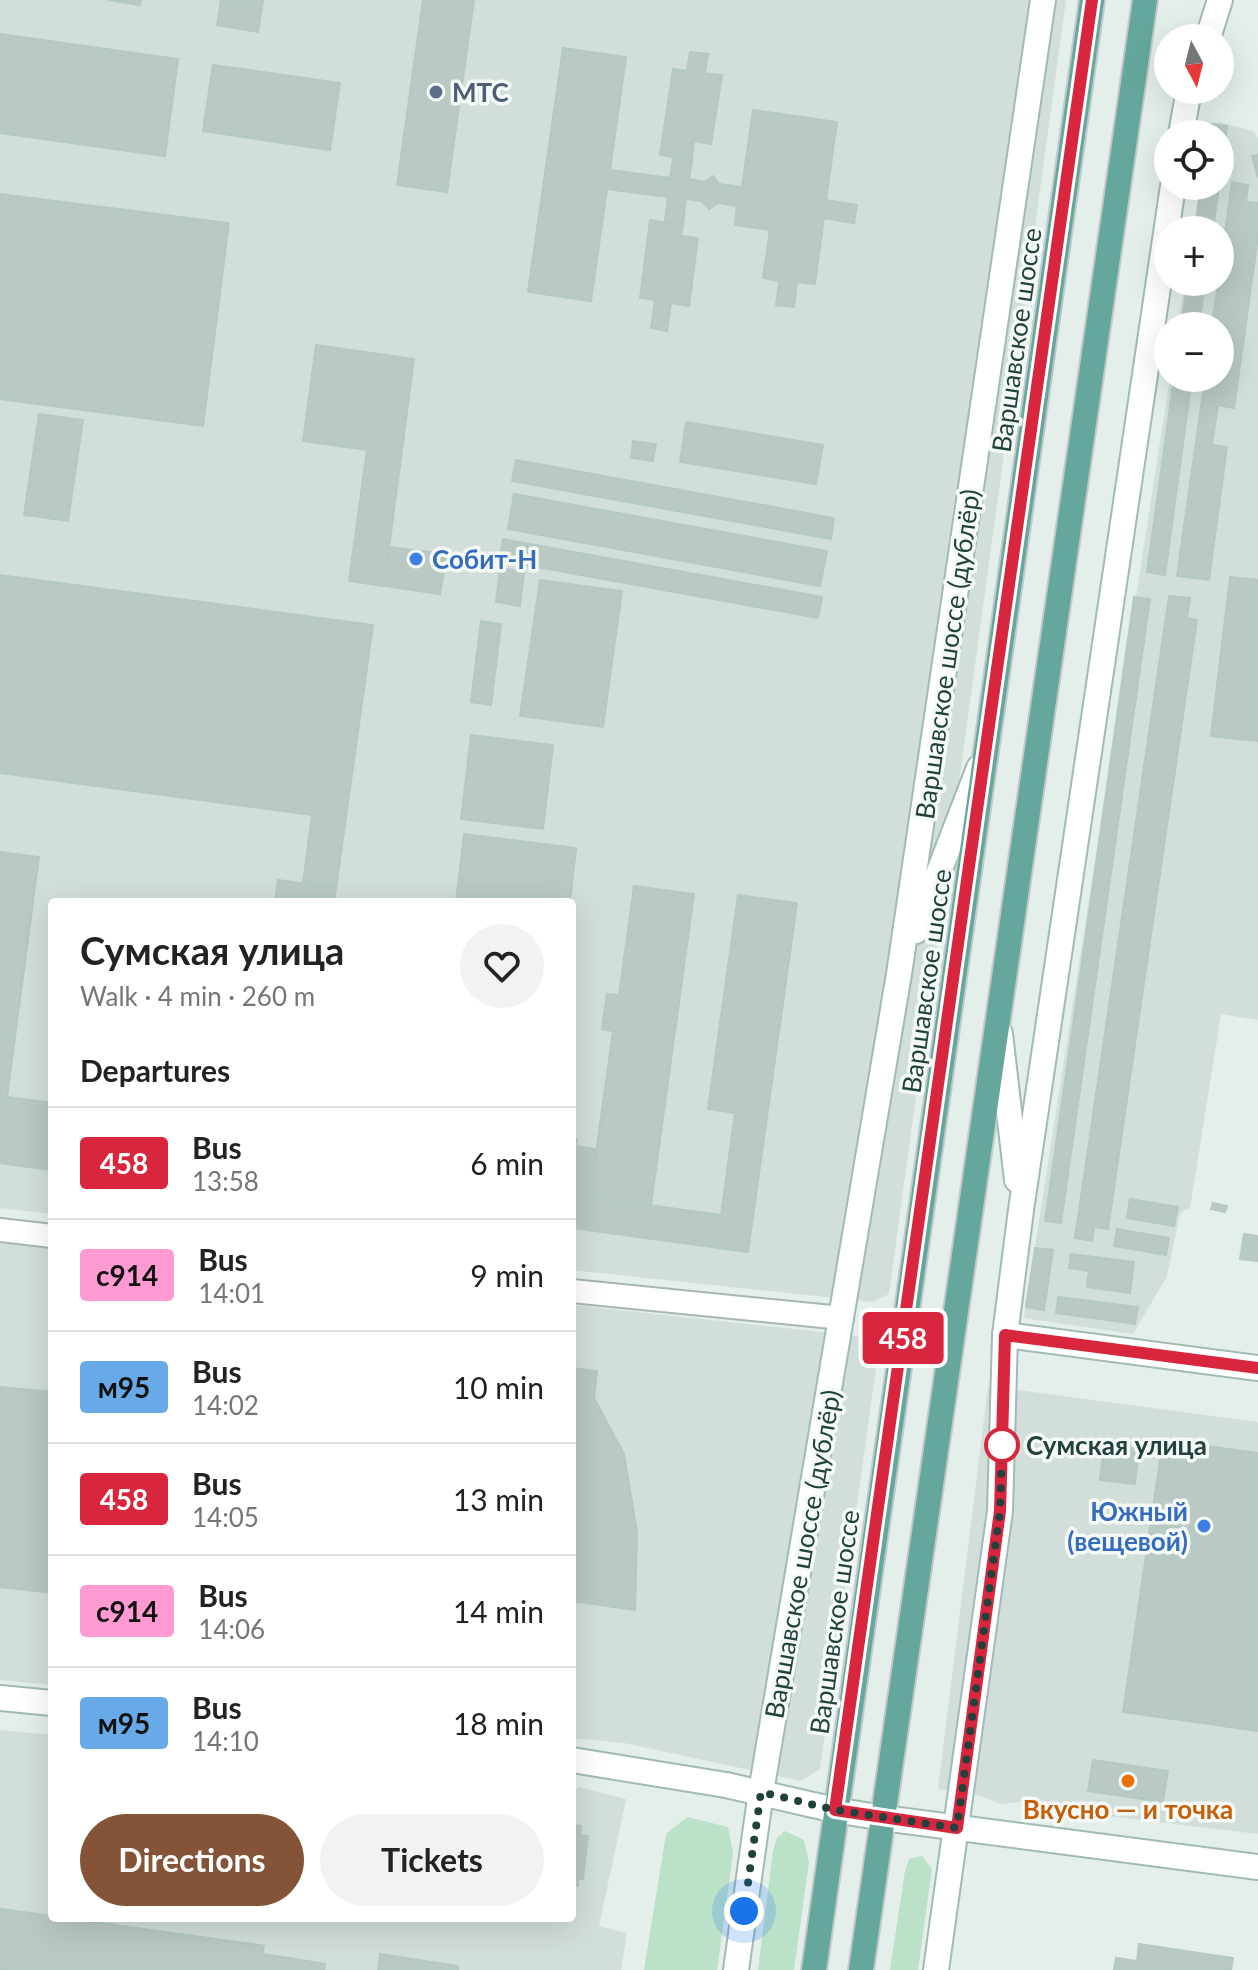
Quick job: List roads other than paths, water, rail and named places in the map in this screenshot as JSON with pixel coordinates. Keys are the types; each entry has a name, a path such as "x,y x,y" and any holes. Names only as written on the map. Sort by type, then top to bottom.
{"main road":[{"name":"Варшавское шоссе (дублёр)","path":"736,1970 761,1792 899,974 1043,0"},
{"name":"Варшавское шоссе","path":"814,1970 1092,0"},
{"path":"861,1970 1145,0"},
{"path":"1212,24 1220,0"},
{"path":"936,1970 1000,1511 1005,1335 1021,1210 1171,200"},
{"path":"899,974 988,744"},
{"path":"998,1019 1021,1210"},
{"path":"1005,1335 1258,1368"},
{"path":"0,1698 48,1703"},
{"path":"576,1761 761,1792 883,1818 1258,1867"}],"street":[{"path":"0,1230 48,1236"},
{"path":"576,1291 842,1318"}],"place":[{"name":"МТС","path":"436,92"},
{"name":"Собит-Н","path":"416,559"},
{"name":"Сумская улица","path":"1002,1445"},
{"name":"Южный (вещевой)","path":"1204,1526"},
{"name":"Вкусно — и точка","path":"1128,1781"}]}
